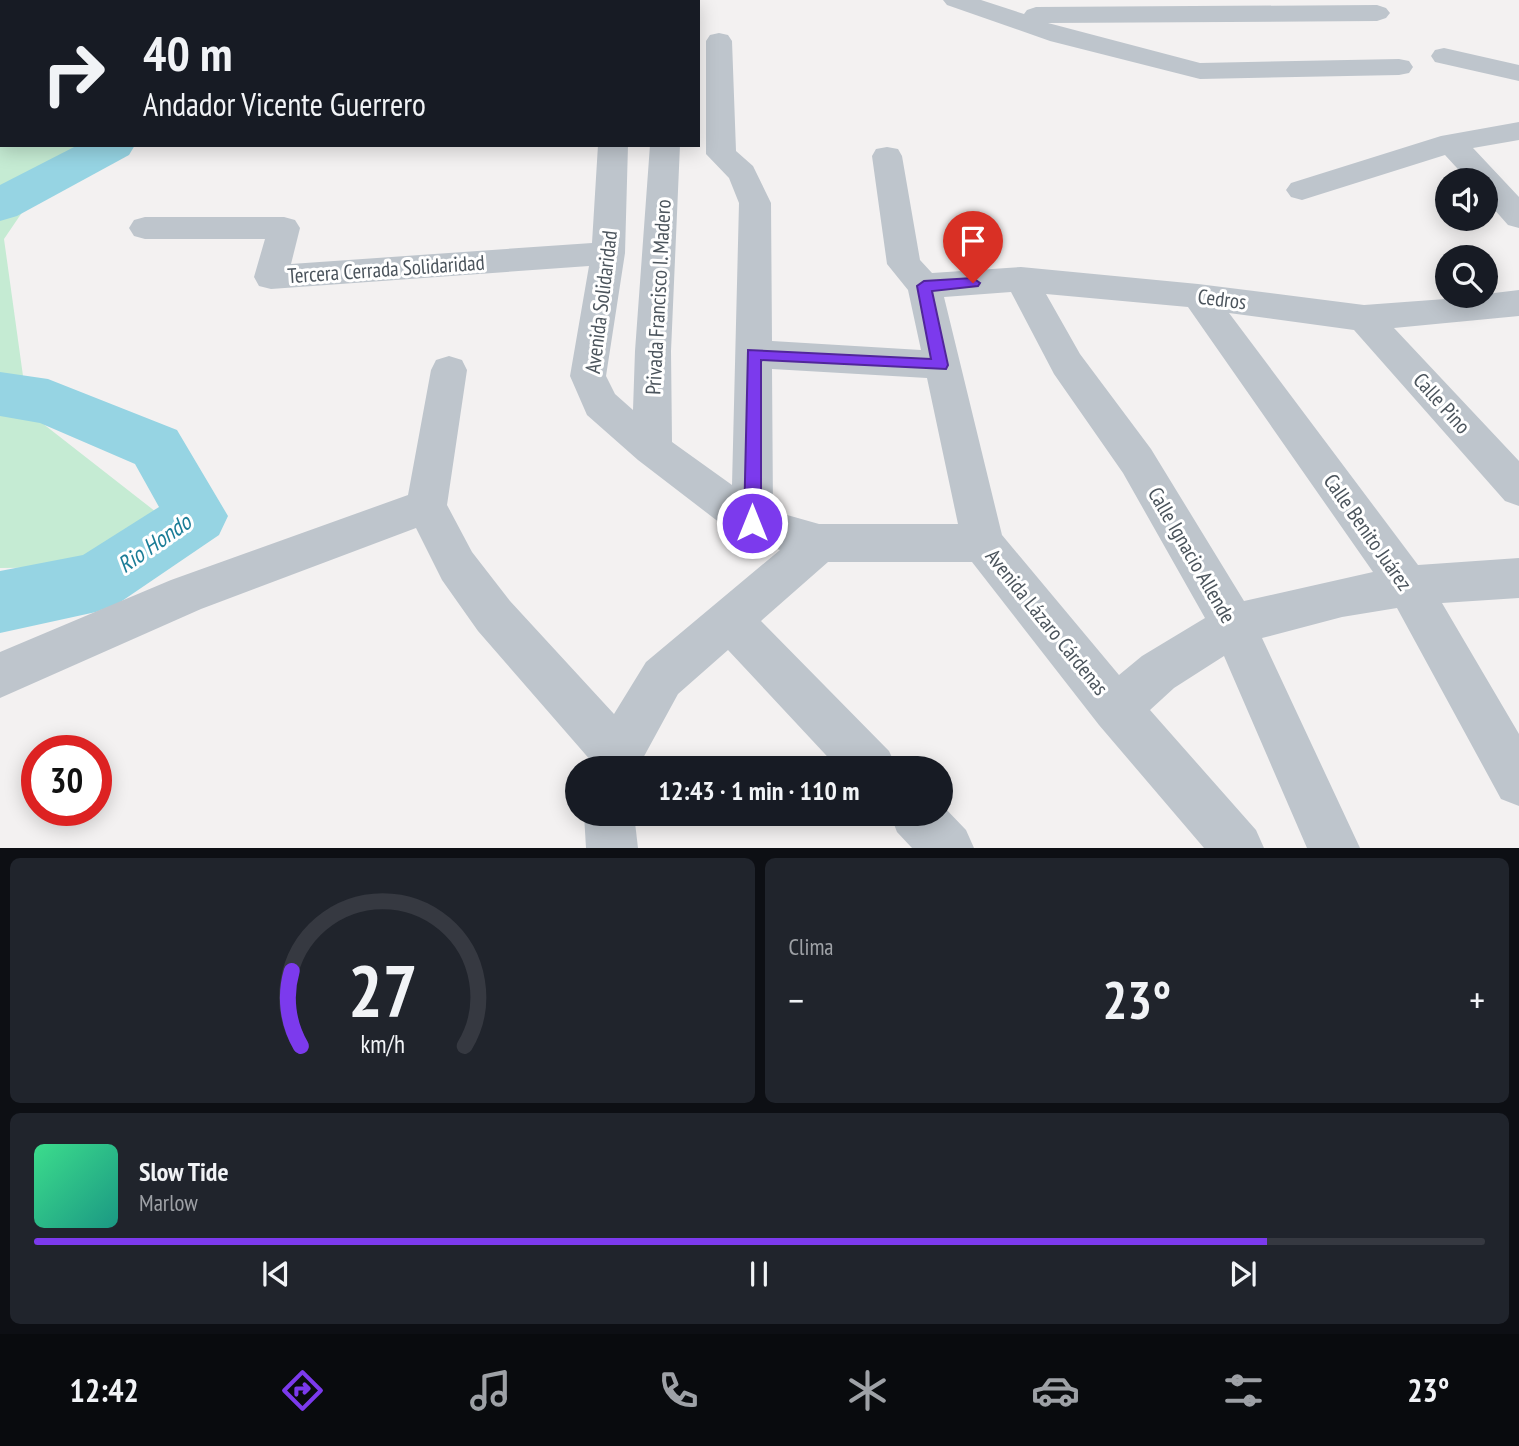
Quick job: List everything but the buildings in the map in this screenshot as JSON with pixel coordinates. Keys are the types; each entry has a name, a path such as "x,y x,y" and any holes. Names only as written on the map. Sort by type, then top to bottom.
{"street":[{"path":"956,0 1059,36 1200,71 1399,67"},
{"path":"996,16 1377,13"},
{"path":"719,41 720,154 742,173 755,204 752,523"},
{"path":"1444,56 1519,74"},
{"path":"1302,190 1451,143 1519,131"},
{"path":"1451,143 1475,168"},
{"name":"Avenida Solidaridad","path":"613,147 608,253 588,376 600,404 652,449 752,523 819,543 983,543"},
{"name":"Privada Francisco I. Madero","path":"652,449 653,351 665,147"},
{"name":"Avenida Lázaro Cárdenas","path":"887,156 904,264 924,286 983,543 1116,708 1238,848"},
{"path":"1498,193 1519,217"},
{"name":"Tercera Cerrada Solidaridad","path":"145,228 284,228 271,277 608,253"},
{"name":"Cedros","path":"924,286 1021,279 1198,296 1364,318 1518,304"},
{"name":"Calle Ignacio Allende","path":"1021,279 1067,364 1137,461 1233,625 1334,848"},
{"name":"Calle Benito Juárez","path":"1198,296 1408,586 1519,781"},
{"name":"Calle Pino","path":"1364,318 1519,489"},
{"path":"754,354 940,365"},
{"path":"449,370 426,506 457,566 494,616 613,756"},
{"path":"0,675 187,594 426,506"},
{"path":"620,756 662,678 819,543"},
{"path":"1116,708 1157,672 1233,625 1342,597 1408,586 1519,578"},
{"path":"730,620 860,756"},
{"path":"610,826 612,848"},
{"path":"927,826 948,848"}],"green space":[{"path":"0,147 90,147 55,164 4,239 28,412 165,519 89,567 0,568"}],"waterway":[{"name":"Rio Hondo","path":"0,205 109,147"},
{"name":"Rio Hondo","path":"0,394 48,402 156,447 197,516 96,582 0,602"}],"route":[{"path":"752,523 754,354 940,365 924,286 973,283"}]}
